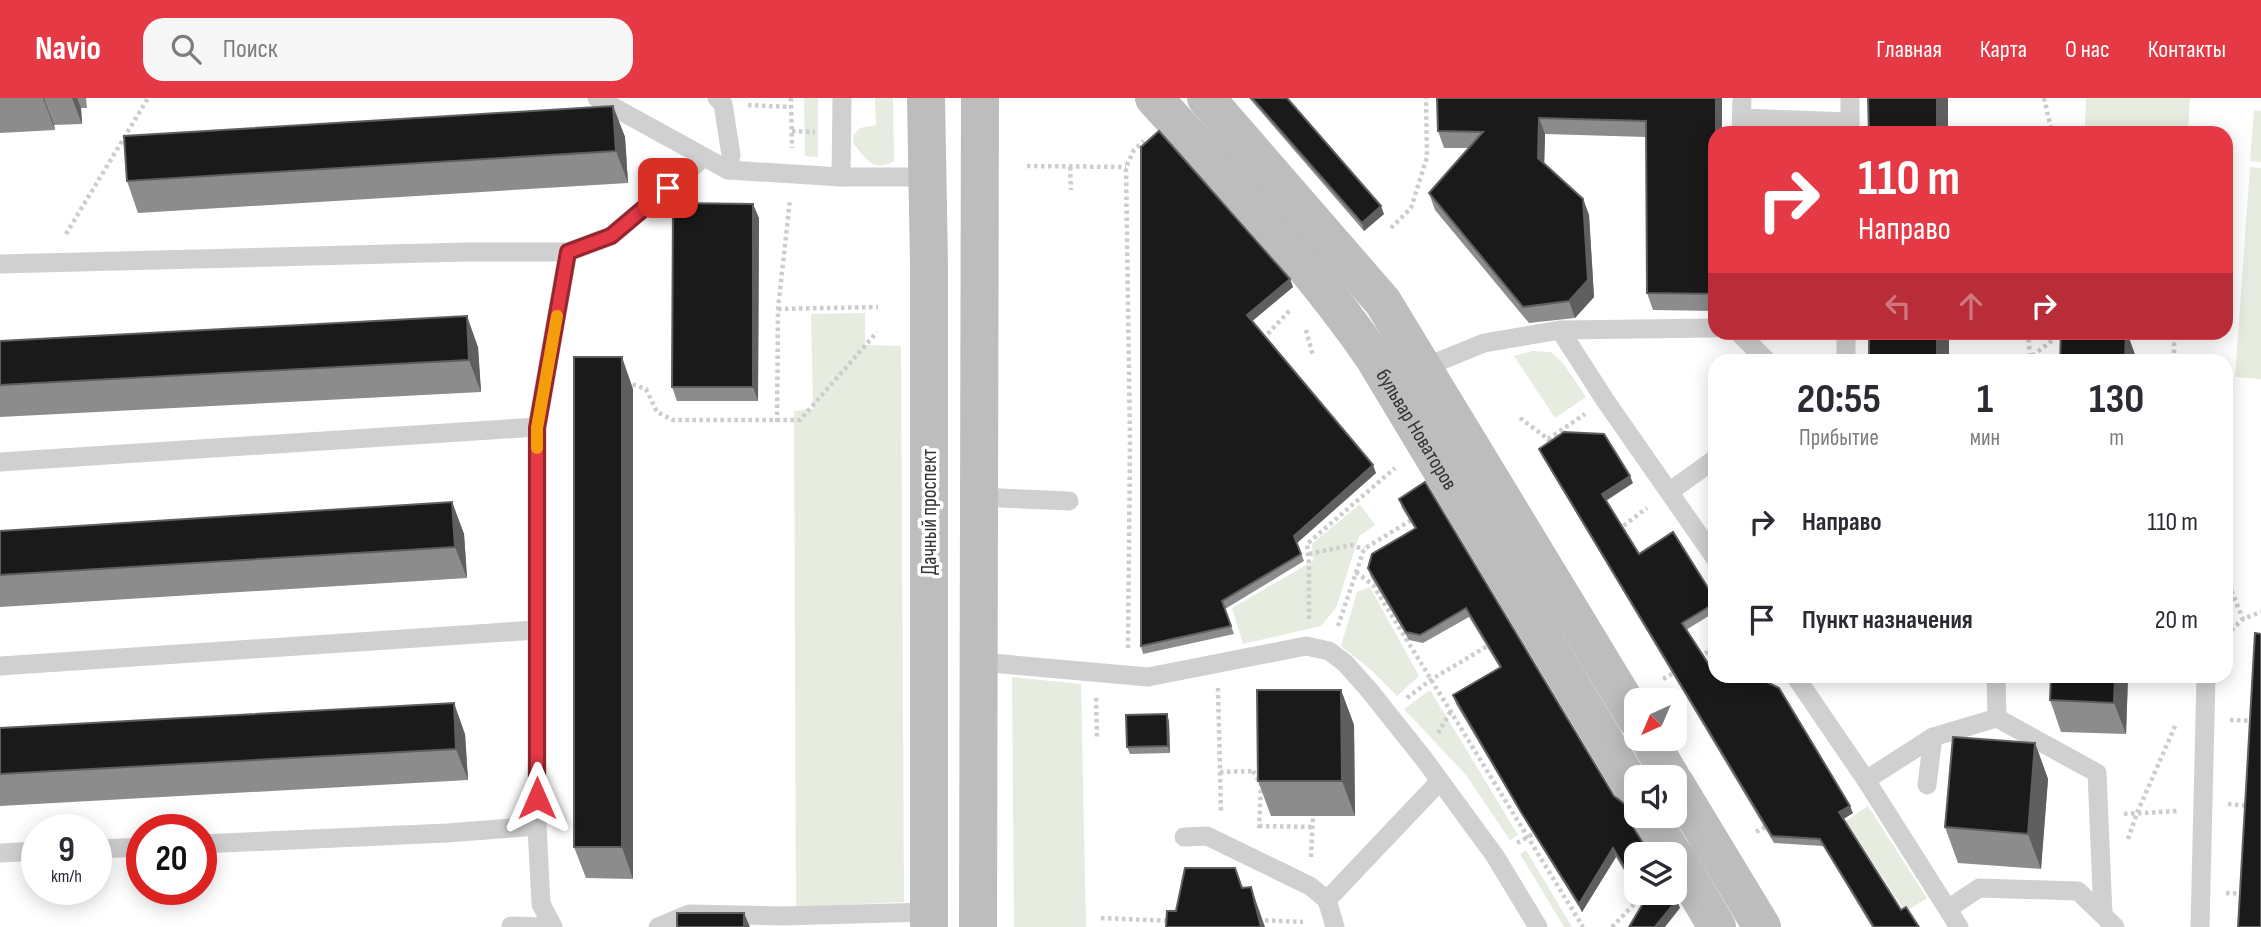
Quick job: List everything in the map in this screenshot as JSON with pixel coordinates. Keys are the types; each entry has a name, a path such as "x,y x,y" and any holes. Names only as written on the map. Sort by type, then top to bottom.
{"street":[{"name":"Дачный проспект","path":"926,98 929,919"},
{"path":"978,927 980,98"},
{"name":"бульвар Новаторов","path":"1154,98 1309,271 1350,323 1374,358 1624,773"},
{"name":"бульвар Новаторов","path":"1206,98 1354,265 1383,302 1425,367 1624,699"},
{"path":"1687,803 1762,927"},
{"path":"1687,877 1717,927"}],"lane":[{"path":"597,98 728,170 841,177 928,177"},
{"path":"841,177 842,98"},
{"path":"1742,98 1742,126"},
{"path":"1850,98 1850,126"},
{"path":"720,101 731,155 728,170"},
{"path":"0,264 568,252 611,236 703,158"},
{"path":"554,927 541,904 537,826 537,428 568,252"},
{"path":"1425,367 1484,343 1560,330 1708,328"},
{"path":"1560,330 1708,548"},
{"path":"1746,340 1760,354"},
{"path":"0,462 537,428"},
{"path":"1669,492 1708,464"},
{"path":"979,497 1069,501"},
{"path":"0,666 536,630"},
{"path":"980,662 1148,677 1306,646 1329,650 1345,663 1424,759 1496,856 1538,927"},
{"path":"1800,683 1866,780 1959,927"},
{"path":"1996,683 1997,718"},
{"path":"2200,927 2206,683"},
{"path":"1866,780 1933,737 1997,718 2097,773 2109,921"},
{"path":"1927,785 1933,737"},
{"path":"1327,900 1439,782"},
{"path":"217,843 447,833 537,826"},
{"path":"1184,837 1207,836 1310,886 1327,900 1335,927"},
{"path":"0,853 21,852"},
{"path":"1948,909 1979,888 2078,891 2109,921"},
{"path":"658,927 689,914 929,919"},
{"path":"511,926 546,927"}],"path":[{"path":"49,262 148,98"},
{"path":"777,422 778,309 793,175 791,98"},
{"path":"1391,228 1411,208 1427,157 1426,98"},
{"path":"2044,98 2050,126"},
{"path":"720,101 791,107"},
{"path":"1127,675 1130,442 1126,167 1134,150"},
{"path":"1027,166 1126,167"},
{"path":"1070,167 1071,190"},
{"path":"778,309 878,307"},
{"path":"1263,339 1284,318"},
{"path":"619,382 631,382 646,389 657,412 673,420 800,420 877,332"},
{"path":"2035,354 2051,340"},
{"path":"1548,439 1605,400"},
{"path":"1520,418 1548,439 1560,456"},
{"path":"1130,442 1142,446"},
{"path":"1306,646 1309,623 1307,544 1395,468"},
{"path":"1609,537 1669,492"},
{"path":"1329,650 1364,549 1415,517"},
{"path":"1308,554 1351,545 1364,549"},
{"path":"1356,572 1373,585 1409,648 1432,679 1583,927"},
{"path":"2233,595 2243,619"},
{"path":"2233,628 2243,619 2261,612"},
{"path":"1387,713 1432,679 1492,644"},
{"path":"1696,659 1708,652"},
{"path":"1218,663 1222,844"},
{"path":"1662,679 1686,665"},
{"path":"1095,672 1097,739"},
{"path":"2124,851 2137,813 2181,713"},
{"path":"1253,771 1261,784 1259,862"},
{"path":"1220,772 1262,771"},
{"path":"2115,814 2185,811"},
{"path":"1310,886 1313,816"},
{"path":"1756,832 1780,818"},
{"path":"1259,826 1312,827"},
{"path":"1496,856 1540,830"},
{"path":"1612,927 1633,905"},
{"path":"1101,918 1176,921 1175,927"},
{"path":"1254,920 1303,922"},
{"path":"1619,920 1624,927"}],"shaded area":[{"path":"804,98 818,98 818,157 805,156"},
{"path":"875,98 893,98 894,161 881,166 870,162 853,143 854,135 860,128 876,125"},
{"path":"2086,98 2190,98 2188,126 2085,126"},
{"path":"2254,110 2261,111 2261,162 2250,161"},
{"path":"2250,167 2261,168 2261,379 2235,377"},
{"path":"865,313 865,345 901,346 904,902 796,907 794,411 813,409 811,314"},
{"path":"1532,351 1551,352 1563,363 1586,397 1555,418 1514,356"},
{"path":"1360,504 1375,525 1359,536 1336,608 1321,626 1243,644 1232,608 1313,561 1312,544"},
{"path":"1370,587 1419,676 1397,696 1370,669 1341,646 1357,592"},
{"path":"1012,677 1081,684 1086,927 1014,927"},
{"path":"1430,690 1518,835 1510,840 1466,775 1404,709"},
{"path":"1868,806 1927,898 1905,912 1846,821"},
{"path":"1526,850 1572,927 1564,927 1520,854"}],"building":[{"path":"1252,98 1287,98 1381,206 1362,223"},
{"path":"1437,98 1716,98 1716,126 1708,126 1708,294 1647,293 1646,121 1539,118 1538,158 1583,199 1588,280 1569,301 1523,307 1429,193 1483,132 1438,131"},
{"path":"1868,98 1937,98 1937,126 1869,126"},
{"path":"613,106 616,151 127,181 124,136"},
{"path":"1159,131 1290,279 1247,315 1373,465 1294,536 1301,554 1222,601 1231,626 1141,646 1141,147"},
{"path":"673,203 753,204 753,387 672,387"},
{"path":"467,316 469,360 0,385 0,341"},
{"path":"1869,340 1937,340 1937,354 1869,354"},
{"path":"2061,340 2126,340 2125,354 2060,354"},
{"path":"574,357 622,357 622,847 574,847"},
{"path":"1564,432 1604,434 1630,476 1602,494 1639,554 1673,532 1708,588 1708,607 1682,623 1708,663 1708,683 1769,683 1779,688 1850,806 1839,812 1901,910 1906,907 1919,927 1874,927 1820,839 1772,836 1687,695 1687,688 1683,688 1539,449"},
{"path":"1425,482 1614,796 1624,804 1624,828 1634,828 1642,842 1624,842 1624,867 1613,848 1579,904 1521,812 1453,695 1501,667 1466,608 1420,635 1406,632 1368,568 1372,554 1416,528 1399,499"},
{"path":"452,502 455,547 0,575 0,531"},
{"path":"2255,633 2261,634 2261,927 2238,927"},
{"path":"2051,683 2115,683 2114,703 2050,700"},
{"path":"1257,690 1341,690 1342,781 1258,781"},
{"path":"454,703 456,749 0,774 0,728"},
{"path":"1167,714 1168,746 1127,747 1126,715"},
{"path":"1953,737 2035,743 2028,834 1945,827"},
{"path":"1185,868 1235,868 1242,888 1251,887 1261,927 1166,927 1167,911 1176,911"},
{"path":"1642,905 1673,905 1655,927 1629,927"},
{"path":"677,913 744,913 744,927 677,927"}],"slow traffic":[{"path":"537,448 537,428 557,316"}],"route":[{"path":"537,798 537,428 568,252 611,236 668,188"}]}
